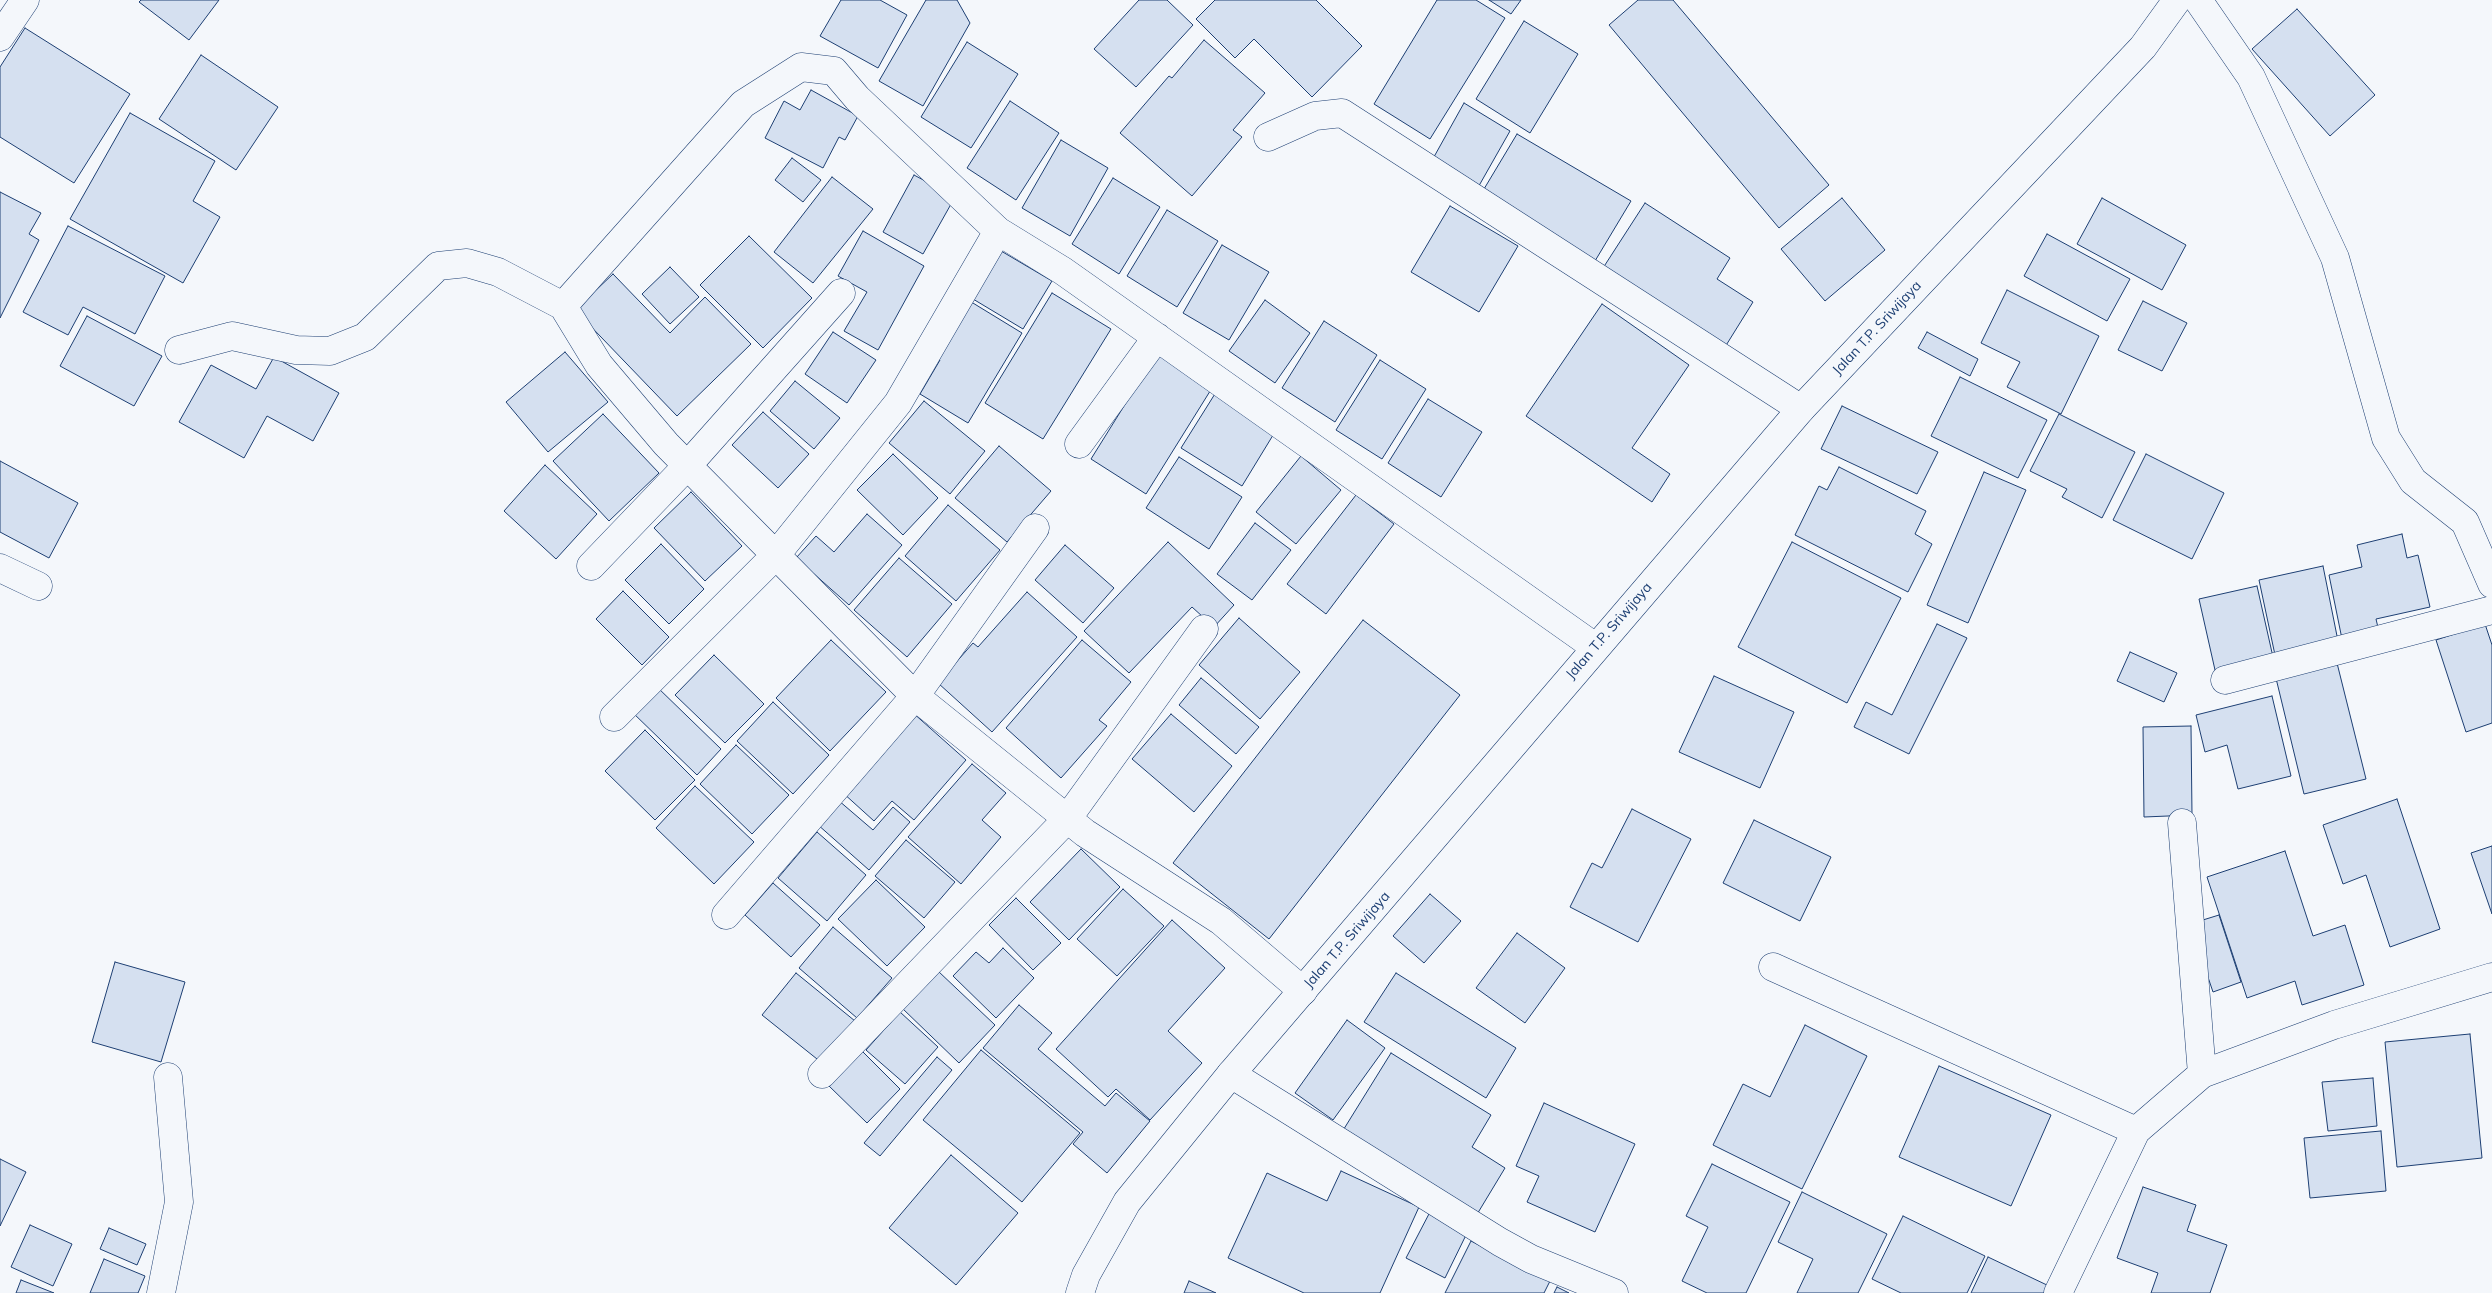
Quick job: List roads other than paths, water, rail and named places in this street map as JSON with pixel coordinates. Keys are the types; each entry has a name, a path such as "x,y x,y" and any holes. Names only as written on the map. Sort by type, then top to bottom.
{"street":[{"path":"0,37 25,0"},
{"name":"Jalan T.P. Sriwijaya","path":"1080,1293 1086,1275 1127,1202 1231,1074 1440,833 1595,647 1801,409 2143,47 2177,0"},
{"path":"2198,0 2251,77 2335,258 2386,438 2413,481 2465,522 2492,584"},
{"path":"564,306 743,104 801,67 834,71 858,98 998,231 1063,271 1595,647"},
{"path":"1268,138 1315,116 1342,113 1801,409"},
{"path":"614,717 775,556 898,402 998,231"},
{"path":"179,350 232,336 296,350 330,351 365,337 438,266 467,263 498,272 564,306 599,366 687,466 915,696 1085,833 1221,921 1303,991"},
{"path":"590,566 687,466 841,293"},
{"path":"1078,444 1157,337"},
{"path":"726,915 915,696 1035,528"},
{"path":"0,568 38,586"},
{"path":"2225,680 2492,610"},
{"path":"822,1074 1067,819 1204,629"},
{"path":"2182,823 2202,1074"},
{"path":"1773,967 2136,1131"},
{"path":"2058,1293 2136,1131 2202,1074 2334,1025 2492,978"},
{"path":"1231,1074 1500,1242 1531,1258 1614,1293"},
{"path":"161,1293 179,1202 168,1077"}]}
